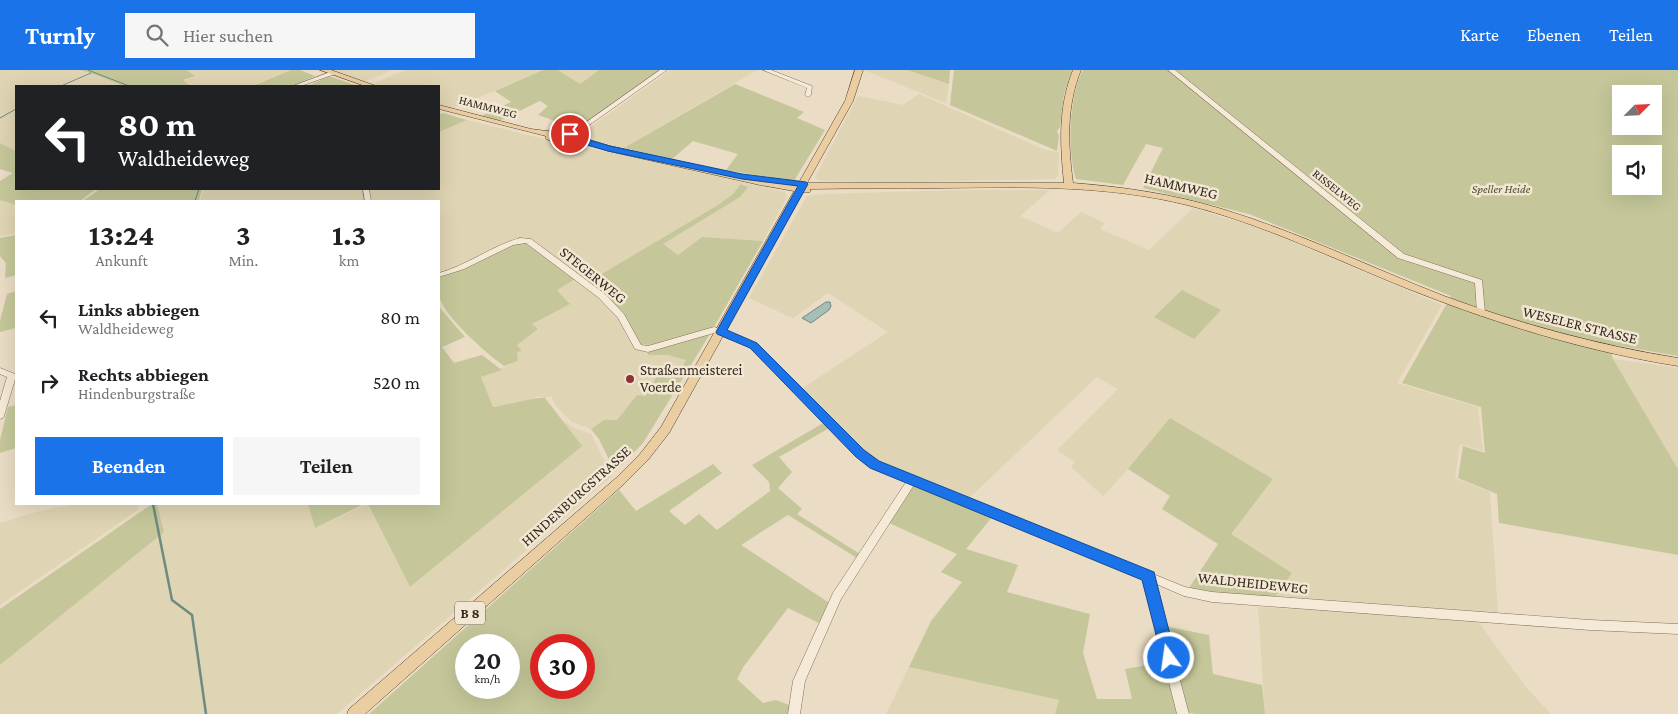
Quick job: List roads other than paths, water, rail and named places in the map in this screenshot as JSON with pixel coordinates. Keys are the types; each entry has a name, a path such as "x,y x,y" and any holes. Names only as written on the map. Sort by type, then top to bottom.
{"main road":[{"path":"324,70 369,85"},
{"name":"HINDENBURGSTRASSE","path":"354,714 633,468 665,430 849,102 858,70"},
{"path":"1066,184 1064,155 1068,99 1077,70"},
{"name":"HAMMWEG","path":"440,107 560,138 579,138 608,148 743,177 802,185 1066,184 1155,195 1235,215 1478,312"},
{"name":"HAMMWEG","path":"560,138 560,145 566,147 579,138"},
{"name":"HAMMWEG","path":"802,185 861,186"},
{"name":"WESELER STRASSE","path":"1478,312 1582,343 1678,362"}],"street":[{"path":"579,138 593,120 664,70"},
{"path":"766,70 810,88 808,95"},
{"name":"RISSELWEG","path":"1171,70 1401,256 1479,282 1478,312"},
{"path":"307,85 333,73"},
{"name":"STEGERWEG","path":"440,275 461,269 510,242 523,239 602,296 621,316 638,347 648,348 706,331 721,332"},
{"name":"WALDHEIDEWEG","path":"721,332 753,345 874,465 1184,591 1245,600 1590,625 1678,629"},
{"path":"0,371 12,376 0,416"},
{"path":"794,714 799,681 837,596 912,481"},
{"path":"1149,577 1148,581 1183,714"}],"waterway":[{"path":"88,70 126,85"},
{"path":"63,85 91,73"},
{"path":"0,118 15,110"},
{"path":"195,200 199,190"},
{"path":"153,505 172,600 192,615 206,714"}],"place":[{"name":"Straßenmeisterei Voerde","path":"630,379"}],"park label":[{"name":"Speller Heide","path":"1501,189"}]}
